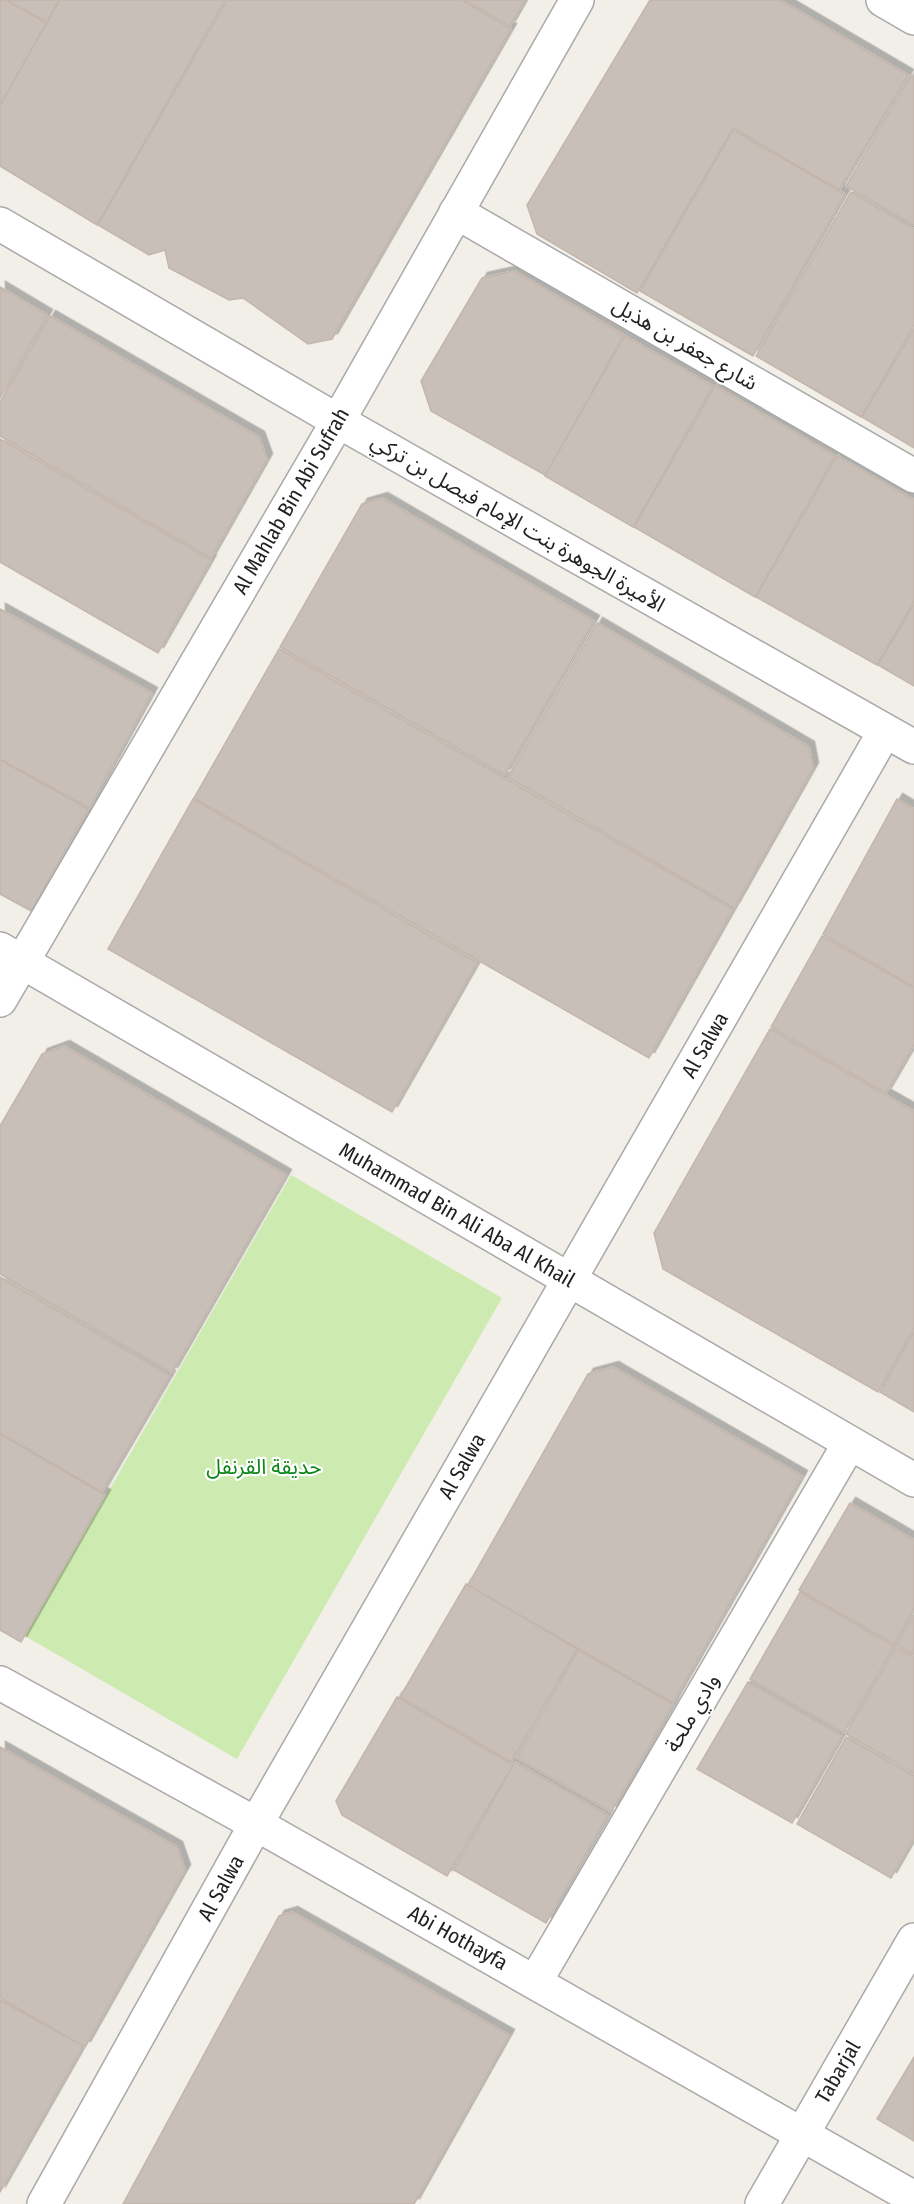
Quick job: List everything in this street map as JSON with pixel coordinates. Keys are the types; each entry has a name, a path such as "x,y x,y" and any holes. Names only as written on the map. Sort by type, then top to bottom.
{"street":[{"name":"Al Mahlab Bin Abi Sufrah","path":"0,1000 11,956 338,421 577,0"},
{"path":"883,0 914,18"},
{"name":"شارع جعفر بن هذيل","path":"456,213 914,476"},
{"name":"الأميرة الجوهرة بنت الإمام فيصل بن تركي","path":"0,224 338,421 914,747"},
{"name":"Al Salwa","path":"44,2204 256,1824 885,731"},
{"name":"Muhammad Bin Ali Aba Al Khail","path":"11,956 914,1480"},
{"name":"وادي ملحة","path":"535,1982 849,1444"},
{"name":"Abi Hothayfa","path":"0,1683 256,1824 914,2198"},
{"name":"Tabarjal","path":"762,2204 914,1940"}],"green space":[{"name":"حديقة القرنفل","path":"291,1175 502,1298 237,1759 25,1636"}],"building":[{"path":"0,0 6,0 46,23 0,105"},
{"path":"6,0 59,0 47,22"},
{"path":"60,0 225,0 97,225 0,166 0,106"},
{"path":"227,0 461,0 511,29 332,339 308,344 243,298 229,300 169,268 165,250 149,255 98,225"},
{"path":"464,0 525,0 510,26"},
{"path":"650,0 780,0 908,75 839,190 733,128 637,293 537,234 527,205"},
{"path":"911,75 914,77 914,225 846,186"},
{"path":"733,130 845,194 753,356 640,291"},
{"path":"851,192 914,229 914,325 861,417 756,356"},
{"path":"514,271 624,335 545,475 431,411 421,381 482,278"},
{"path":"0,287 47,315 0,398"},
{"path":"50,316 259,437 267,459 211,558 0,436 0,402"},
{"path":"914,329 914,448 862,417"},
{"path":"625,336 713,386 633,527 545,476"},
{"path":"715,386 835,456 755,597 634,527"},
{"path":"0,439 211,560 158,653 0,562"},
{"path":"837,456 914,500 914,601 877,665 756,597"},
{"path":"382,498 594,621 505,775 280,647 362,504"},
{"path":"914,604 914,686 878,665"},
{"path":"0,609 152,693 89,808 0,759"},
{"path":"597,623 809,747 813,768 734,908 508,777"},
{"path":"279,649 733,909 649,1058 194,798"},
{"path":"0,760 88,809 31,911 0,894"},
{"path":"193,799 477,963 392,1112 108,949"},
{"path":"897,799 914,809 914,987 823,934"},
{"path":"822,936 914,988 914,1045 886,1093 771,1027"},
{"path":"770,1029 914,1111 914,1328 878,1392 663,1269 654,1233"},
{"path":"64,1046 286,1175 172,1373 0,1274 0,1126 42,1054"},
{"path":"0,1277 170,1376 102,1492 0,1433"},
{"path":"914,1332 914,1412 880,1392"},
{"path":"613,1367 802,1476 673,1703 468,1585 588,1374"},
{"path":"0,1434 105,1495 21,1642 0,1630"},
{"path":"850,1503 914,1540 914,1609 894,1644 799,1590"},
{"path":"466,1584 577,1649 511,1762 400,1697"},
{"path":"800,1592 894,1646 844,1733 750,1679"},
{"path":"914,1615 914,1655 897,1645"},
{"path":"896,1647 914,1657 914,1773 846,1734"},
{"path":"578,1650 673,1704 611,1812 517,1758"},
{"path":"748,1682 842,1736 792,1823 697,1769"},
{"path":"397,1697 513,1765 447,1876 342,1815 336,1801"},
{"path":"846,1737 914,1776 914,1838 891,1878 797,1824"},
{"path":"0,1747 177,1847 185,1870 85,2047 0,1998"},
{"path":"515,1762 608,1815 546,1923 454,1870"},
{"path":"292,1912 509,2035 414,2204 123,2204 279,1916"},
{"path":"0,2000 83,2046 0,2192"},
{"path":"914,2057 914,2141 877,2119"}]}
